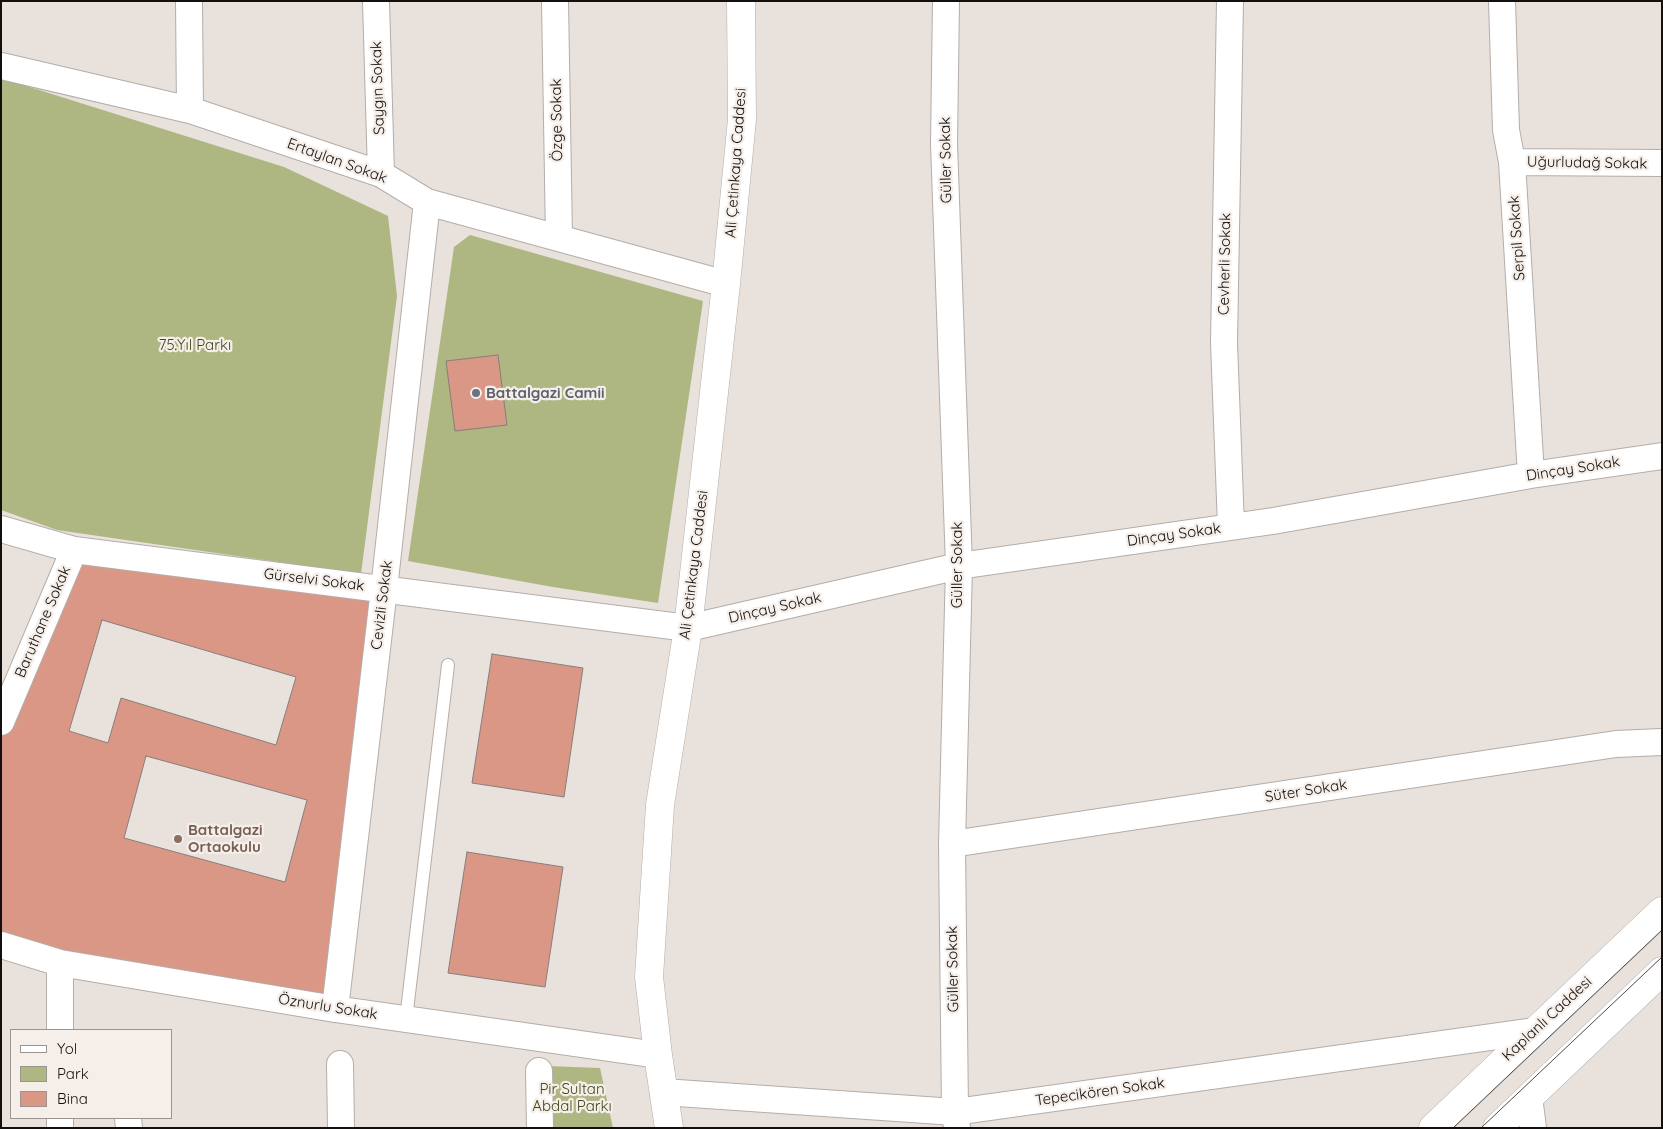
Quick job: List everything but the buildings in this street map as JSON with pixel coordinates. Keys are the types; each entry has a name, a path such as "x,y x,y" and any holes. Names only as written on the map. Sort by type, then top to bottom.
{"main road":[{"name":"Ali Çetinkaya Caddesi","path":"669,1128 649,977 660,805 688,628 742,119 741,1"},
{"name":"Kaplanlı Caddesi","path":"1433,1128 1662,911"},
{"path":"1496,1128 1662,971"}],"street":[{"path":"189,1 190,110"},
{"name":"Saygın Sokak","path":"376,1 380,174"},
{"name":"Özge Sokak","path":"554,1 559,238"},
{"name":"Güller Sokak","path":"946,1 944,144 959,566 952,844 956,1120"},
{"name":"Cevherli Sokak","path":"1230,1 1224,343 1231,526"},
{"name":"Serpil Sokak","path":"1502,1 1506,130 1512,162 1532,475"},
{"name":"Ertaylan Sokak","path":"1,66 190,110 380,174 427,202 726,284"},
{"name":"Uğurludağ Sokak","path":"1512,162 1662,163"},
{"name":"Cevizli Sokak","path":"335,1009 427,202"},
{"name":"Dinçay Sokak","path":"688,628 959,566 1273,521 1532,475 1662,456"},
{"name":"Gürselvi Sokak","path":"1,530 74,550 688,628"},
{"name":"Baruthane Sokak","path":"1,722 74,550"},
{"name":"Süter Sokak","path":"952,844 1616,744 1662,742"},
{"name":"Öznurlu Sokak","path":"1,945 60,963 335,1009 658,1055"},
{"path":"60,963 60,1029"},
{"name":"Tepecikören Sokak","path":"663,1092 956,1120 1534,1031"},
{"path":"340,1064 341,1128"},
{"path":"539,1071 540,1128"},
{"path":"1529,1097 1533,1128"}],"lane":[{"path":"406,1019 448,665"}],"green space":[{"name":"75.Yıl Parkı","path":"1,78 284,167 388,216 397,296 361,574 57,530 1,510"},
{"path":"470,235 703,301 658,603 553,587 408,561 454,247"},
{"name":"Pir Sultan Abdal Parkı","path":"547,1066 600,1068 613,1128 540,1128"}],"tram line":[{"path":"1453,1128 1662,930"},
{"path":"1481,1128 1662,957"}],"place":[{"name":"Battalgazi Camii","path":"476,393"},
{"name":"Battalgazi Ortaokulu","path":"178,839"}]}
